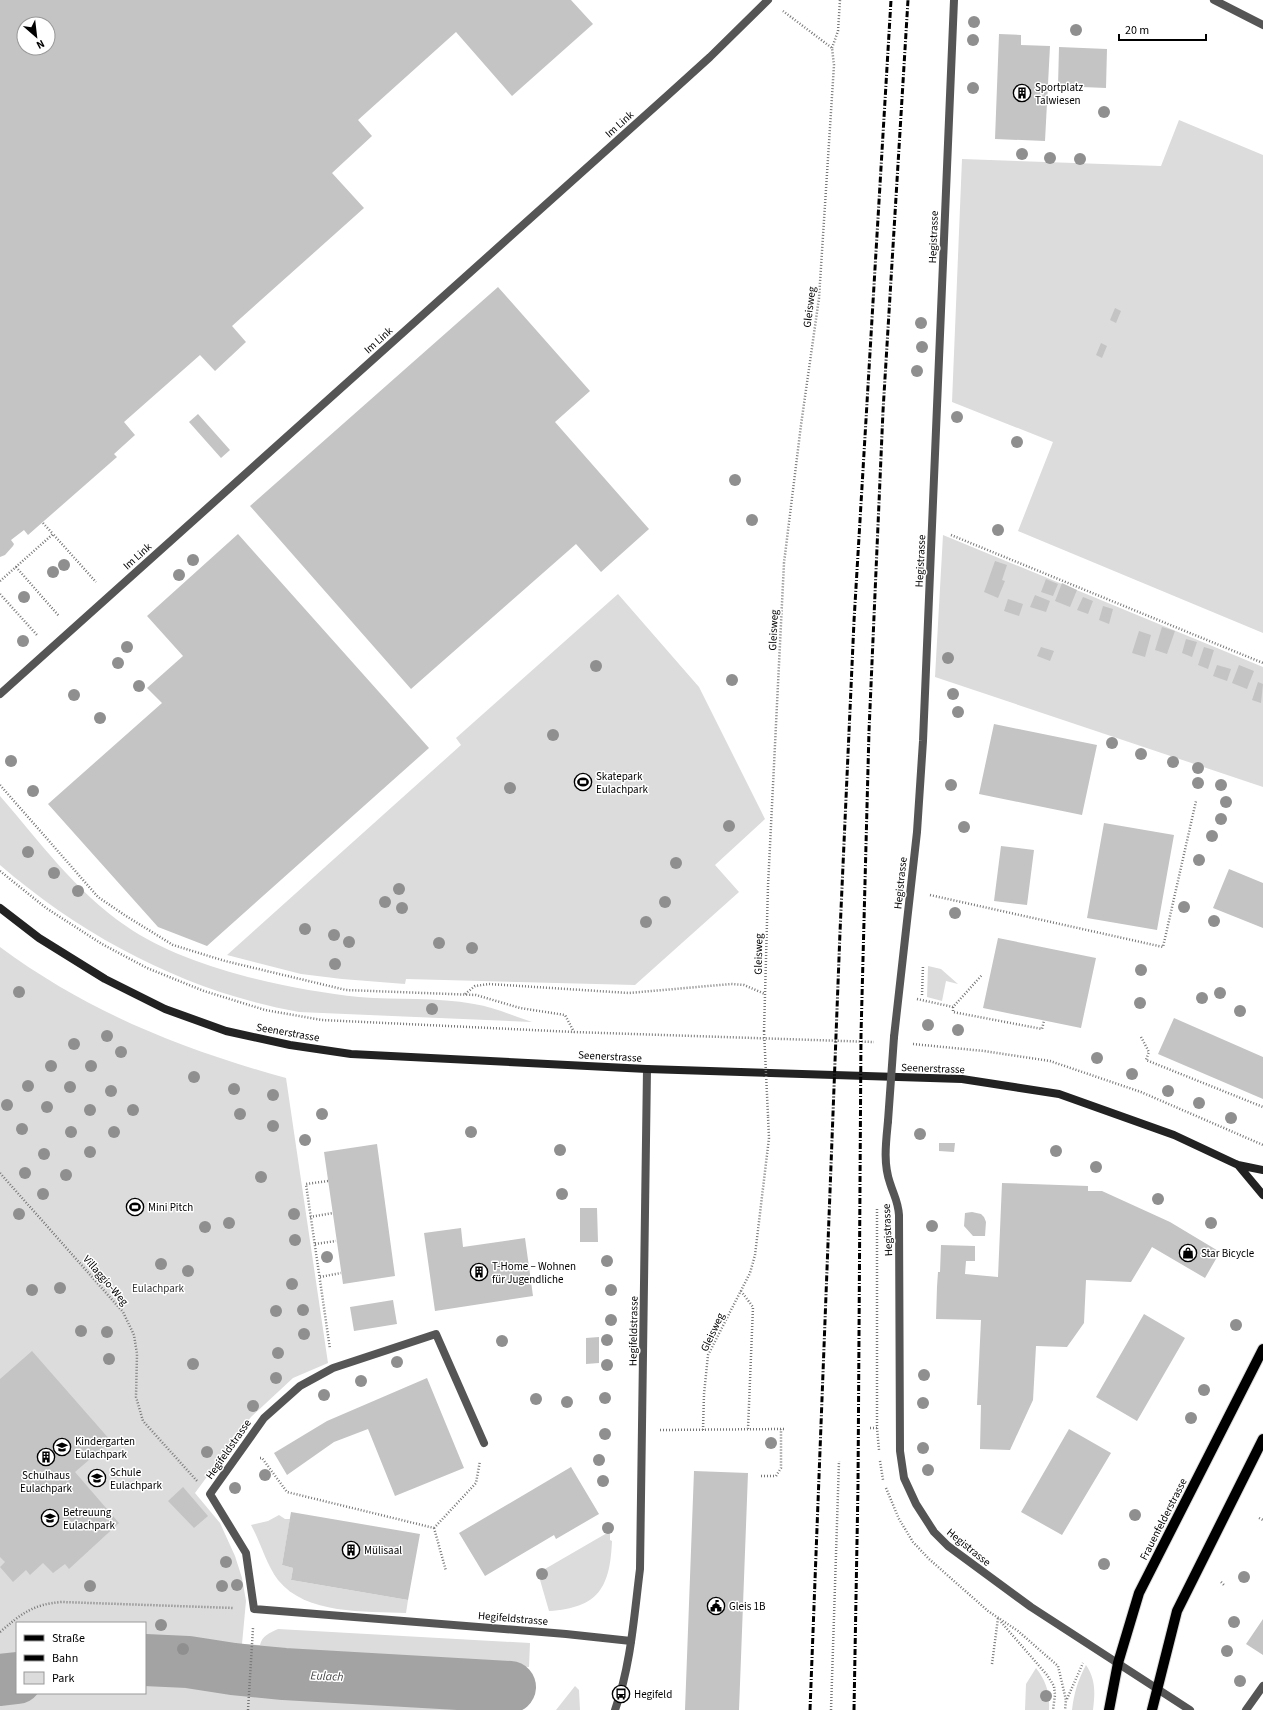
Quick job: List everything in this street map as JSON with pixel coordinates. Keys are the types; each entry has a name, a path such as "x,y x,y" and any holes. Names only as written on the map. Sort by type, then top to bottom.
{"main road":[{"name":"Seenerstrasse","path":"0,908 39,938 106,979 165,1009 226,1031 290,1045 351,1054 647,1069 962,1079 1059,1094 1174,1135 1238,1165 1263,1170"},
{"name":"Seenerstrasse","path":"1238,1165 1263,1195"},
{"name":"Frauenfelderstrasse","path":"1109,1710 1118,1664 1139,1593 1263,1348"},
{"path":"1152,1710 1177,1611 1263,1439"}],"street":[{"name":"Im Link","path":"0,694 710,57 768,0"},
{"name":"Hegistrasse","path":"954,0 923,733 917,832 894,1036 885,1158 890,1182 898,1201 899,1215 900,1451 904,1478 916,1504 934,1532 961,1557 1031,1607 1190,1710"},
{"path":"1214,0 1263,25"},
{"name":"Hegifeldstrasse","path":"615,1710 621,1694 631,1641 640,1569 647,1069"},
{"name":"Hegifeldstrasse","path":"484,1443 436,1334 333,1368 300,1386 264,1418 210,1494 246,1553 254,1609 566,1634 631,1641"},
{"path":"1246,1710 1263,1686"}],"path":[{"path":"780,9 832,48 838,31 840,0"},
{"name":"Gleisweg","path":"703,1430 704,1394 708,1355 750,1273 755,1255 769,1138 764,1031 768,886 784,563 801,425 819,298 834,65 832,48"},
{"path":"43,522 109,596"},
{"path":"932,527 1263,663"},
{"path":"0,581 53,534"},
{"path":"16,567 72,630"},
{"path":"0,594 50,649"},
{"path":"0,785 98,897 173,945 225,961 346,990 476,995 520,1008 565,1015 574,1032"},
{"path":"930,895 1163,947 1196,801"},
{"path":"0,871 46,908 102,944 147,968 204,991 265,1010 322,1020 574,1032 880,1042"},
{"path":"922,995 924,964"},
{"path":"982,975 954,1007 953,1012 1042,1029 1044,1021"},
{"path":"464,994 475,986 490,984 629,993 731,984 744,985 765,994"},
{"path":"913,998 954,1007"},
{"path":"1141,1037 1149,1052 1146,1060 1263,1107"},
{"path":"911,1044 984,1051 1050,1061 1141,1092 1263,1145"},
{"name":"Villaggio-Weg","path":"0,1173 123,1312 134,1335 137,1354 136,1397 143,1421 210,1494"},
{"path":"328,1181 306,1184 333,1368"},
{"path":"870,1428 877,1428 877,1208 898,1201"},
{"path":"310,1217 333,1213"},
{"path":"315,1244 336,1241"},
{"path":"320,1277 341,1273"},
{"path":"741,1291 753,1307 748,1429"},
{"path":"665,1430 782,1429 781,1468 776,1476 761,1476"},
{"path":"434,1528 476,1483 484,1443"},
{"path":"262,1458 287,1492 434,1528"},
{"path":"831,1710 839,1460"},
{"path":"1259,1518 1263,1520"},
{"path":"434,1528 446,1571"},
{"path":"1221,1582 1225,1586"},
{"path":"0,1632 29,1609 50,1603 62,1602 254,1609"},
{"path":"988,1610 1018,1631 1058,1666 1066,1700"},
{"path":"992,1664 998,1618"},
{"path":"998,1618 1047,1675 1054,1686 1056,1695 1053,1710"},
{"path":"248,1710 252,1645"},
{"path":"1065,1710 1066,1700 1083,1662 1118,1664"}],"green space":[{"path":"1179,120 1263,155 1263,633 1018,531 1053,442 952,402 962,159 1161,166"},
{"path":"943,535 1263,667 1263,787 935,677"},
{"name":"Skatepark Eulachpark","path":"618,594 699,687 765,819 715,865 739,892 635,985 406,979 405,984 301,974 227,955 461,745 456,738"},
{"path":"0,796 74,882 91,898 126,926 150,941 178,954 207,965 269,982 359,997 431,1000 481,1005 532,1022 299,1012 258,1003 218,991 178,976 140,959 103,939 33,892 0,865"},
{"name":"Eulachpark","path":"0,947 67,991 137,1026 209,1054 286,1078 328,1363 293,1378 251,1417 195,1493 220,1523 235,1556 242,1578 246,1601 242,1644 260,1645 264,1637 278,1629 530,1643 529,1667 511,1666 509,1710 0,1710"},
{"path":"928,966 941,969 958,984 946,981 942,1001 927,997"},
{"path":"279,1515 285,1519 290,1519 282,1565 293,1568 291,1580 408,1600 406,1613 337,1609 304,1600 290,1591 274,1574 251,1525 268,1521"},
{"path":"607,1533 610,1533 610,1540 612,1541 611,1557 604,1583 598,1592 590,1600 580,1605 566,1609 549,1611 538,1573"},
{"path":"1086,1665 1092,1676 1094,1687 1093,1710 1072,1710 1077,1687"},
{"path":"1036,1668 1047,1688 1049,1710 1025,1710 1026,1684"},
{"path":"575,1686 579,1690 580,1710 556,1710"}],"building":[{"path":"0,0 571,0 593,24 512,96 456,32 358,120 372,136 332,173 364,208 232,326 246,342 215,371 200,355 124,422 135,435 114,454 117,457 28,535 24,530 11,540 14,544 5,555 0,557"},
{"name":"Sportplatz Talwiesen","path":"999,34 1021,35 1021,45 1050,46 1045,141 995,139"},
{"path":"1059,47 1107,49 1106,88 1058,86"},
{"path":"498,287 590,391 555,422 649,529 601,572 576,544 411,689 250,506"},
{"path":"1115,308 1121,311 1116,323 1110,320"},
{"path":"1101,343 1107,346 1102,358 1096,355"},
{"path":"198,414 230,450 221,458 189,422"},
{"path":"238,534 429,748 207,946 158,927 48,804 162,703 147,688 183,656 147,616"},
{"path":"995,561 1007,565 1002,580 1005,581 998,598 984,592"},
{"path":"1046,579 1058,584 1053,596 1041,592"},
{"path":"1062,583 1077,590 1070,607 1055,601"},
{"path":"1035,595 1050,601 1046,612 1030,607"},
{"path":"1083,597 1093,601 1088,614 1077,610"},
{"path":"1008,599 1023,604 1019,616 1004,611"},
{"path":"1103,606 1113,609 1109,624 1099,620"},
{"path":"1162,627 1175,631 1167,654 1155,650"},
{"path":"1139,631 1151,635 1145,657 1132,653"},
{"path":"1186,639 1197,642 1192,657 1182,653"},
{"path":"1041,647 1054,651 1050,661 1037,656"},
{"path":"1204,647 1214,650 1208,669 1198,665"},
{"path":"1217,665 1231,669 1227,681 1213,676"},
{"path":"1239,665 1254,671 1247,689 1232,683"},
{"path":"1258,682 1263,684 1261,703 1252,700"},
{"path":"994,724 1097,745 1082,815 979,794"},
{"path":"1104,823 1174,835 1157,930 1087,918"},
{"path":"1001,846 1034,850 1027,905 994,901"},
{"path":"1229,869 1263,883 1263,928 1213,908"},
{"path":"998,938 1096,958 1081,1028 983,1008"},
{"path":"1174,1018 1263,1057 1263,1099 1158,1054"},
{"path":"939,1143 955,1143 954,1152 939,1151"},
{"path":"377,1144 395,1276 343,1284 324,1152"},
{"path":"1002,1183 1088,1186 1088,1191 1102,1191 1170,1222 1220,1252 1205,1278 1152,1247 1131,1282 1086,1280 1084,1323 1067,1347 1036,1346 1033,1400 1010,1450 980,1449 981,1405 977,1405 981,1320 936,1319 941,1245 975,1246 975,1261 966,1261 965,1274 998,1277"},
{"path":"580,1208 597,1208 598,1242 580,1242"},
{"path":"972,1212 981,1214 984,1217 986,1222 985,1236 973,1236 964,1226 965,1213"},
{"name":"T-Home – Wohnen für Jugendliche","path":"461,1228 463,1247 525,1238 533,1296 435,1311 424,1233"},
{"path":"393,1300 397,1324 354,1331 350,1307"},
{"path":"1144,1314 1185,1338 1137,1421 1096,1397"},
{"path":"599,1337 599,1363 586,1364 586,1338"},
{"name":"Schulhaus Eulachpark","path":"32,1351 111,1441 75,1472 119,1523 69,1569 65,1564 53,1573 43,1563 30,1575 26,1570 13,1582 0,1567 5,1562 0,1557 0,1379"},
{"path":"427,1378 464,1468 395,1496 368,1429 334,1442 287,1475 274,1453 327,1421"},
{"path":"1069,1429 1111,1453 1062,1535 1021,1512"},
{"path":"571,1467 599,1514 556,1539 554,1535 485,1576 459,1533"},
{"path":"694,1471 748,1473 739,1710 685,1710"},
{"path":"183,1487 208,1516 194,1528 168,1501"},
{"name":"Mülisaal","path":"291,1512 420,1534 408,1600 291,1580 293,1568 282,1565"},
{"path":"1263,1619 1263,1655 1246,1644"}],"waterway":[{"name":"Eulach","path":"146,1660 188,1662 233,1669 284,1674 510,1687"},
{"name":"Eulach","path":"0,1680 16,1678"}],"railway":[{"path":"810,1710 840,932 854,621 891,0"},
{"path":"854,1710 858,1486 861,1035 869,731 883,411 908,0"}],"place":[{"name":"Sportplatz Talwiesen","path":"1022,93"},
{"name":"Skatepark Eulachpark","path":"583,782"},
{"name":"Mini Pitch","path":"135,1207"},
{"name":"Star Bicycle","path":"1188,1253"},
{"name":"T-Home – Wohnen für Jugendliche","path":"479,1272"},
{"name":"Kindergarten Eulachpark","path":"62,1447"},
{"name":"Schulhaus Eulachpark","path":"46,1457"},
{"name":"Schule Eulachpark","path":"97,1478"},
{"name":"Betreuung Eulachpark","path":"50,1518"},
{"name":"Mülisaal","path":"351,1550"},
{"name":"Gleis 1B","path":"716,1606"},
{"name":"Hegifeld","path":"621,1694"}]}
